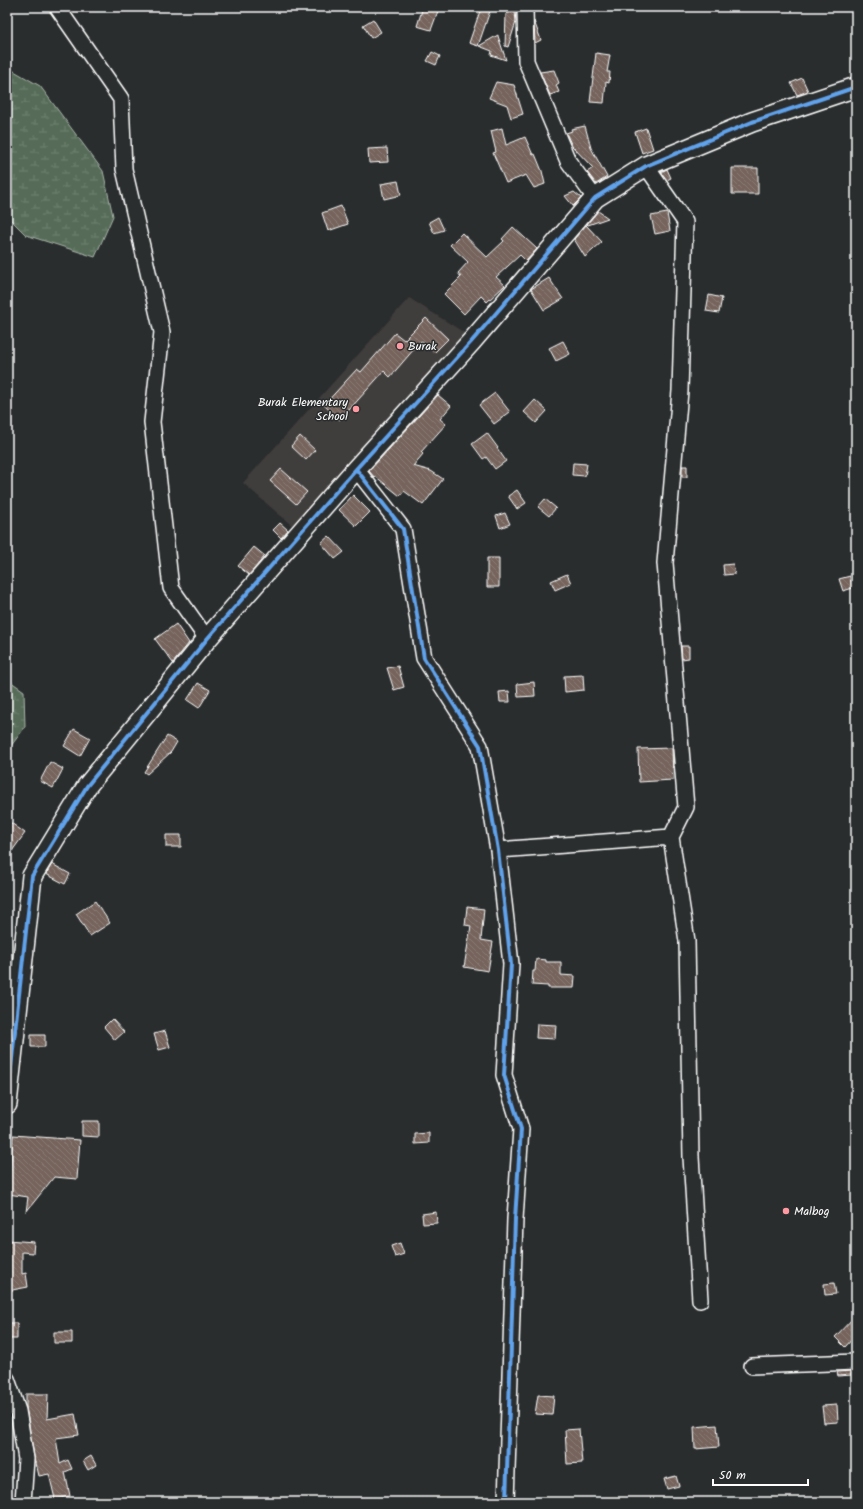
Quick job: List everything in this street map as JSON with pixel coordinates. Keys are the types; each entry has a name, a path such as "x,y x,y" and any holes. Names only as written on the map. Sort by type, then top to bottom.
{"street":[{"path":"57,7 121,99 124,168 162,332 152,422 171,588 207,639"},
{"path":"525,7 526,62 568,161 596,198"},
{"path":"7,1104 32,876 87,786 207,639 472,341 596,198 646,166 752,122 856,87"},
{"path":"646,166 685,222 680,391 665,563 686,807 672,837 687,941 691,1157 700,1300"},
{"path":"356,470 403,529 424,658 480,746 498,850 511,964 504,1075 521,1129 515,1219 506,1502"},
{"path":"498,850 672,837"},
{"path":"752,1366 856,1362"},
{"path":"7,1379 18,1411 26,1459 23,1502"}],"shaded area":[{"name":"Burak Elementary School","path":"409,298 468,335 296,529 243,483"}],"green space":[{"path":"7,67 40,86 103,171 113,216 95,257 26,235 7,216"},
{"path":"7,679 24,691 25,727 8,750"}],"building":[{"path":"423,7 438,11 431,30 417,26"},
{"path":"481,8 490,11 478,46 469,43"},
{"path":"515,11 516,22 508,47 505,46 506,14"},
{"path":"373,19 381,32 371,38 363,25"},
{"path":"534,21 541,40 535,43"},
{"path":"498,35 506,60 491,55 492,51 479,46"},
{"path":"432,52 440,56 436,65 427,61"},
{"path":"596,53 610,55 607,72 610,72 609,83 606,82 604,103 590,102"},
{"path":"554,70 559,83 556,85 559,92 550,95 540,72"},
{"path":"802,78 808,91 797,95 791,83"},
{"path":"496,82 514,85 523,114 511,118 507,105 489,98"},
{"path":"585,126 591,148 607,177 596,184 587,172 593,168 572,146 566,133 572,131 571,129"},
{"path":"502,128 506,145 525,137 533,155 535,154 542,171 545,184 534,188 526,175 506,183 493,153 496,152 491,131"},
{"path":"646,128 653,149 642,153 635,132"},
{"path":"387,148 388,162 369,163 368,149"},
{"path":"732,168 758,168 758,194 732,194"},
{"path":"667,169 671,178 667,180 661,172"},
{"path":"398,181 401,195 384,199 381,184"},
{"path":"574,192 581,198 573,206 565,196"},
{"path":"341,206 348,224 328,231 322,213"},
{"path":"598,211 608,218 588,225 587,224"},
{"path":"667,213 670,231 655,234 651,216"},
{"path":"438,217 444,230 434,233 429,222"},
{"path":"586,225 602,242 585,257 574,239"},
{"path":"513,227 537,249 526,261 520,255 496,277 505,285 487,302 481,296 464,314 444,294 461,277 458,273 468,262 450,245 462,233 487,257 504,241 502,239"},
{"path":"549,278 563,299 544,310 531,289"},
{"path":"709,295 722,298 719,313 706,311"},
{"path":"426,318 448,339 434,353 421,341 390,377 384,371 340,420 324,405 357,369 361,372 395,333 404,340"},
{"path":"563,341 570,354 556,361 549,348"},
{"path":"495,393 510,412 494,424 479,405"},
{"path":"438,395 451,406 440,419 446,424 421,452 423,454 413,466 431,471 443,479 423,505 404,491 400,496 375,476 374,477 369,471"},
{"path":"535,400 547,411 536,423 524,412"},
{"path":"487,433 506,461 495,469 486,457 483,459 472,444"},
{"path":"300,436 315,450 306,460 291,446"},
{"path":"573,463 587,464 585,476 572,475"},
{"path":"682,466 687,466 687,477 682,477"},
{"path":"281,469 307,492 296,504 270,481"},
{"path":"517,490 526,503 517,509 508,496"},
{"path":"353,495 370,512 356,526 339,510"},
{"path":"545,499 556,508 549,516 538,507"},
{"path":"505,513 510,524 500,528 496,516"},
{"path":"280,523 288,530 281,538 273,530"},
{"path":"329,536 344,552 335,559 321,543"},
{"path":"254,547 265,556 249,575 238,566"},
{"path":"487,558 499,558 499,587 487,587"},
{"path":"733,564 735,574 724,575 723,565"},
{"path":"567,574 571,583 555,590 551,581"},
{"path":"850,576 853,588 843,591 839,579"},
{"path":"176,624 189,643 173,663 155,639"},
{"path":"681,646 689,646 689,658 682,659"},
{"path":"398,666 404,687 394,690 387,668"},
{"path":"583,675 584,690 565,692 564,676"},
{"path":"534,682 535,696 518,697 517,684"},
{"path":"198,683 210,690 199,708 187,700"},
{"path":"509,691 510,702 500,702 499,692"},
{"path":"74,729 90,738 80,756 64,746"},
{"path":"167,736 177,742 171,752 147,774 144,772"},
{"path":"672,748 673,780 639,782 638,749"},
{"path":"50,762 63,769 53,788 40,781"},
{"path":"7,820 25,833 7,858"},
{"path":"166,835 181,835 181,847 166,847"},
{"path":"52,864 70,874 65,884 46,874"},
{"path":"95,901 110,923 90,936 76,914"},
{"path":"467,907 484,909 481,940 493,942 488,971 464,967 471,926 465,925"},
{"path":"536,959 546,960 546,962 561,962 561,975 575,976 574,988 548,988 548,986 532,985"},
{"path":"112,1019 124,1032 115,1040 104,1027"},
{"path":"537,1024 556,1025 555,1039 536,1038"},
{"path":"165,1031 170,1047 159,1050 154,1034"},
{"path":"31,1035 45,1035 45,1047 31,1047"},
{"path":"82,1121 99,1121 99,1137 82,1136"},
{"path":"429,1133 429,1143 415,1144 415,1134"},
{"path":"13,1135 80,1140 77,1179 54,1177 26,1212 28,1197 8,1194"},
{"path":"436,1212 437,1223 423,1224 422,1214"},
{"path":"7,1240 34,1242 33,1253 22,1252 22,1274 26,1273 28,1287 7,1291"},
{"path":"400,1243 404,1254 395,1257 391,1246"},
{"path":"834,1283 836,1294 825,1295 824,1284"},
{"path":"856,1315 856,1335 845,1347 835,1337"},
{"path":"7,1323 17,1323 17,1339 7,1339"},
{"path":"54,1332 72,1332 72,1343 54,1343"},
{"path":"852,1371 852,1375 838,1376 837,1372"},
{"path":"26,1394 48,1394 47,1419 75,1414 79,1435 56,1438 60,1464 68,1460 72,1469 65,1472 70,1496 55,1499 49,1474 39,1476 35,1463 26,1407"},
{"path":"538,1395 554,1396 552,1415 535,1414"},
{"path":"837,1405 838,1422 824,1423 822,1406"},
{"path":"717,1425 719,1447 695,1449 694,1427"},
{"path":"579,1429 582,1463 567,1464 565,1430"},
{"path":"91,1456 96,1465 88,1470 83,1461"},
{"path":"676,1476 679,1486 667,1489 664,1479"}],"cycle path":[{"path":"7,1104 32,876 87,786 207,639 356,469 472,341 595,198 646,166 752,122 856,87"},
{"path":"356,469 403,529 424,658 480,746 498,850 511,964 504,1075 521,1129 515,1219 506,1502"}],"place":[{"name":"Burak","path":"400,346"},
{"name":"Burak Elementary School","path":"356,409"},
{"name":"Malbog","path":"786,1211"}]}
